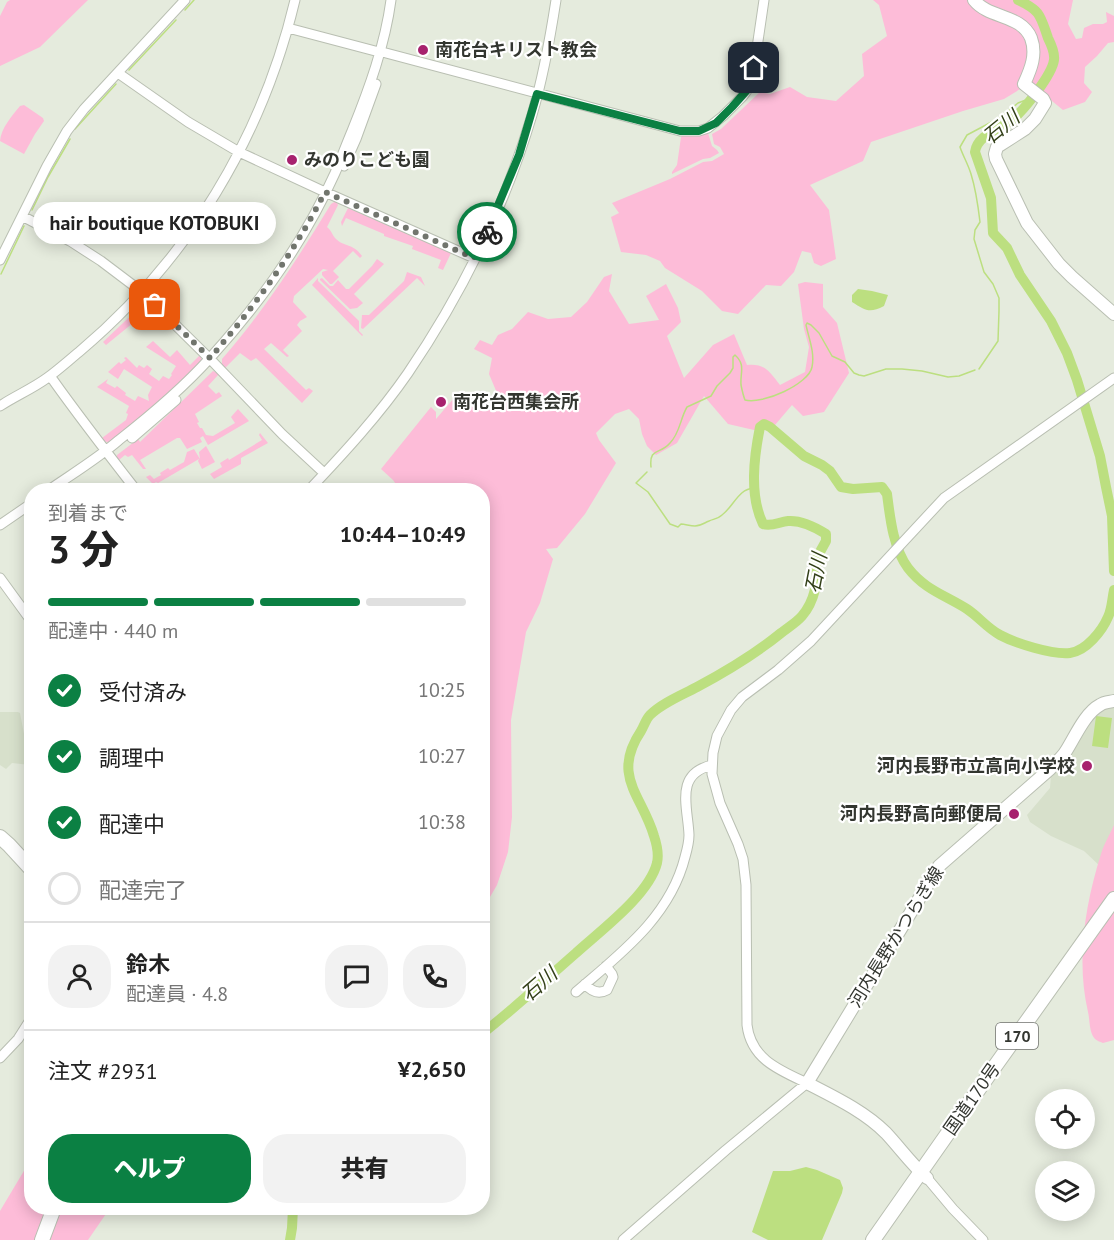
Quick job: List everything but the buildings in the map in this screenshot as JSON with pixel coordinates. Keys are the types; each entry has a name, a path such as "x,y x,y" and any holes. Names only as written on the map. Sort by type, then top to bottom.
{"highway":[{"path":"3,839 24,861"},
{"name":"国道170号","path":"883,1240 924,1175 1114,899"},
{"name":"国道170号","path":"873,1240 924,1175 1114,914"},
{"path":"42,1240 51,1215"}],"main road":[{"path":"974,0 983,8 1026,28 1032,44 1033,62 1024,84 1045,103 1035,119 1025,129 997,147 996,159 1027,223 1072,278 1114,314"},
{"name":"河内長野かつらぎ線","path":"807,1083 939,866 1065,754 1079,729 1098,705 1114,701"},
{"path":"807,1083 850,1107 885,1132 924,1175"}],"street":[{"path":"0,260 67,131 84,109 185,0"},
{"path":"0,406 49,377 101,333 164,267 197,223 223,183 250,132 272,79 295,0"},
{"path":"383,53 391,0"},
{"path":"67,483 156,418 254,315 300,250 356,139 383,53 396,0"},
{"path":"316,483 366,427 408,373 440,322 474,258 519,155 537,94 556,0"},
{"path":"288,28 680,131 699,131 708,128 723,116 743,96 751,82 764,0"},
{"path":"118,73 188,122 239,152 474,258"},
{"path":"22,216 101,261 142,292 324,474"},
{"path":"49,377 131,483"},
{"path":"623,1240 807,1083 780,1070 760,1055 748,1035 745,873 738,844 717,794 712,774 717,736 731,710 742,697 811,641 944,498 1110,381"},
{"path":"60,483 108,453"},
{"path":"0,525 24,508"},
{"path":"0,531 24,514"},
{"path":"0,578 24,611"},
{"path":"576,992 643,932 656,916 681,870 688,843 685,796 687,785 697,771 712,765"},
{"path":"585,984 594,992 607,990 613,977 606,966"},
{"path":"0,1058 24,1030"},
{"path":"924,1175 983,1240"}],"shaded area":[{"path":"10,0 88,0 40,47 0,66 0,16"},
{"path":"873,0 1073,0 1068,24 1076,39 1082,38 1084,28 1107,22 1106,12 1114,16 1114,42 1108,43 1085,67 1084,83 1092,92 1085,102 1063,110 1030,83 1004,99 871,142 863,161 810,185 829,210 836,259 821,266 814,263 811,253 802,251 794,272 781,286 766,285 738,314 722,311 702,291 665,268 660,261 646,255 621,252 611,217 619,213 612,203 724,154 720,147 714,144 712,134 721,129 760,92 770,94 790,87 807,97 836,101 864,76 862,54 887,36 879,5"},
{"path":"24,105 44,121 24,154 0,141 7,122 20,106"},
{"path":"708,133 712,146 719,153 672,174 677,165 681,137"},
{"path":"336,201 338,205 327,227 336,239 352,247 362,256 360,258 353,251 333,271 339,277 332,284 322,275 322,272 328,270 323,269 294,296 293,302 307,317 297,325 302,331 283,350 289,356 287,357 271,343 264,349 306,390 309,388 313,391 302,403 256,358 251,361 240,353 225,368 222,365 222,359 266,303 331,204"},
{"path":"348,208 451,253 443,270 438,268 441,260 412,249 413,246 384,236 384,234 346,218 342,226 341,222"},
{"path":"377,259 384,264 354,294 363,303 357,308 350,309 320,280 322,278 333,286 338,280 346,289 349,289"},
{"path":"407,272 421,277 425,286 417,278 363,329 361,328 362,315 369,315 404,281"},
{"path":"612,274 609,291 629,324 659,320 646,296 666,284 678,308 681,322 667,336 684,378 713,345 734,334 747,365 763,367 780,385 805,372 809,347 804,329 798,284 805,282 823,284 823,307 837,323 849,373 824,412 803,416 792,405 775,425 754,430 728,424 704,396 677,443 656,455 647,446 639,419 629,409 615,414 596,433 616,463 585,514 557,548 546,549 553,559 540,603 526,632 511,720 512,817 508,852 497,885 490,897 490,483 395,483 381,469 431,407 436,412 436,419 454,398 466,406 505,412 489,374 492,358 474,349 480,340 492,345 498,335 512,329 528,312 548,319 571,317 587,302 604,277"},
{"path":"318,278 318,281 359,321 359,331 362,336 312,285"},
{"path":"858,289 888,295 884,306 867,310 852,302 852,295"},
{"path":"143,304 152,309 106,345 103,342"},
{"path":"153,341 170,357 177,350 190,365 200,355 202,361 159,403 110,443 104,441 102,438 126,420 129,406 97,387 108,379 106,383 115,388 117,386 135,401 138,396 149,401 148,395 152,387 124,369 118,379 108,372 119,362 121,364 126,360 124,358 126,357 137,368 139,365 144,368 147,365 152,369 149,374 159,381 163,376 169,379 172,375 176,366 146,347"},
{"path":"213,371 219,374 208,386 216,394 219,392 222,396 195,414 200,428 206,435 213,436 235,423 231,417 238,409 249,421 208,445 203,436 200,438 202,442 187,449 180,438 177,438 140,460 146,469 143,469 132,455 128,457 125,455 117,459 117,455 138,439 140,442"},
{"path":"260,433 268,443 241,458 241,464 214,479 210,474 222,467 220,463 262,440"},
{"path":"206,446 215,462 202,469 199,459 158,483 152,483 146,477 150,475 154,479 168,468 170,470 184,462 187,452 194,449 200,459 199,452"},
{"path":"1114,703 1114,871 1102,868 1084,851 1051,836 1030,822 1027,815 1050,788 1051,775 1065,760 1070,758 1091,718 1102,708"},
{"path":"0,712 18,712 24,734 24,764 12,763 6,769 0,765"},
{"path":"1096,716 1112,718 1108,748 1092,746"},
{"path":"1114,825 1114,1040 1103,1043 1093,1036 1084,993 1084,933 1095,873 1102,850"},
{"path":"806,1167 840,1180 843,1188 822,1240 768,1240 752,1232 773,1171 790,1171"},
{"path":"24,1171 24,1215 105,1215 88,1240 0,1240 0,1211"}],"waterway":[{"path":"185,10 194,0"},
{"name":"石川","path":"1018,0 1039,14 1054,54 1054,60 1043,83 1023,109 1012,120 984,137 975,152 991,198 993,233 1007,248 1020,275 1051,321 1077,380 1100,456 1112,516 1114,571"},
{"path":"129,70 176,20"},
{"path":"75,129 116,84"},
{"path":"979,369 998,341 999,298 984,272 974,239 975,230 980,222 978,204 971,174 960,147 967,135 1001,117 1018,103 1031,98"},
{"path":"32,210 70,139"},
{"path":"1,274 24,226"},
{"path":"651,467 653,454 666,447 676,435 687,407 711,396 733,368 735,355 741,365 741,385 745,400 753,401 773,396 803,380 809,374 813,362 807,323 819,333 832,356 845,362 854,373 859,375 864,376 886,369 902,369 948,377 975,370"},
{"name":"石川","path":"490,1027 622,912 652,875 658,860 657,846 629,773 632,747 649,717 666,703 719,675 761,648 797,621 810,604 817,575 815,561 826,541 826,534 798,522 763,524 756,501 754,476 760,427 764,424 804,456 830,471 841,487 853,489 882,487 887,494 896,542 908,568 921,582 967,609 1000,635 1034,648 1062,653 1076,651 1093,640 1102,628 1109,614 1114,590"},
{"path":"647,472 636,483 648,492 670,524 678,527 681,524 699,526 719,517 744,491 754,488"},
{"name":"石川","path":"290,1240 293,1215"}],"way so far":[{"path":"155,305 210,358 267,288 295,247 325,192 474,258 487,232"}],"place":[{"name":"南花台キリスト教会","path":"423,50"},
{"name":"みのりこども園","path":"292,160"},
{"name":"hair boutique KOTOBUKI","path":"155,305"},
{"name":"南花台西集会所","path":"441,402"},
{"name":"河内長野市立高向小学校","path":"1087,766"},
{"name":"河内長野高向郵便局","path":"1014,814"}],"route":[{"path":"487,232 519,155 537,94 680,131 699,131 716,123 743,96 751,82 754,68"}]}
